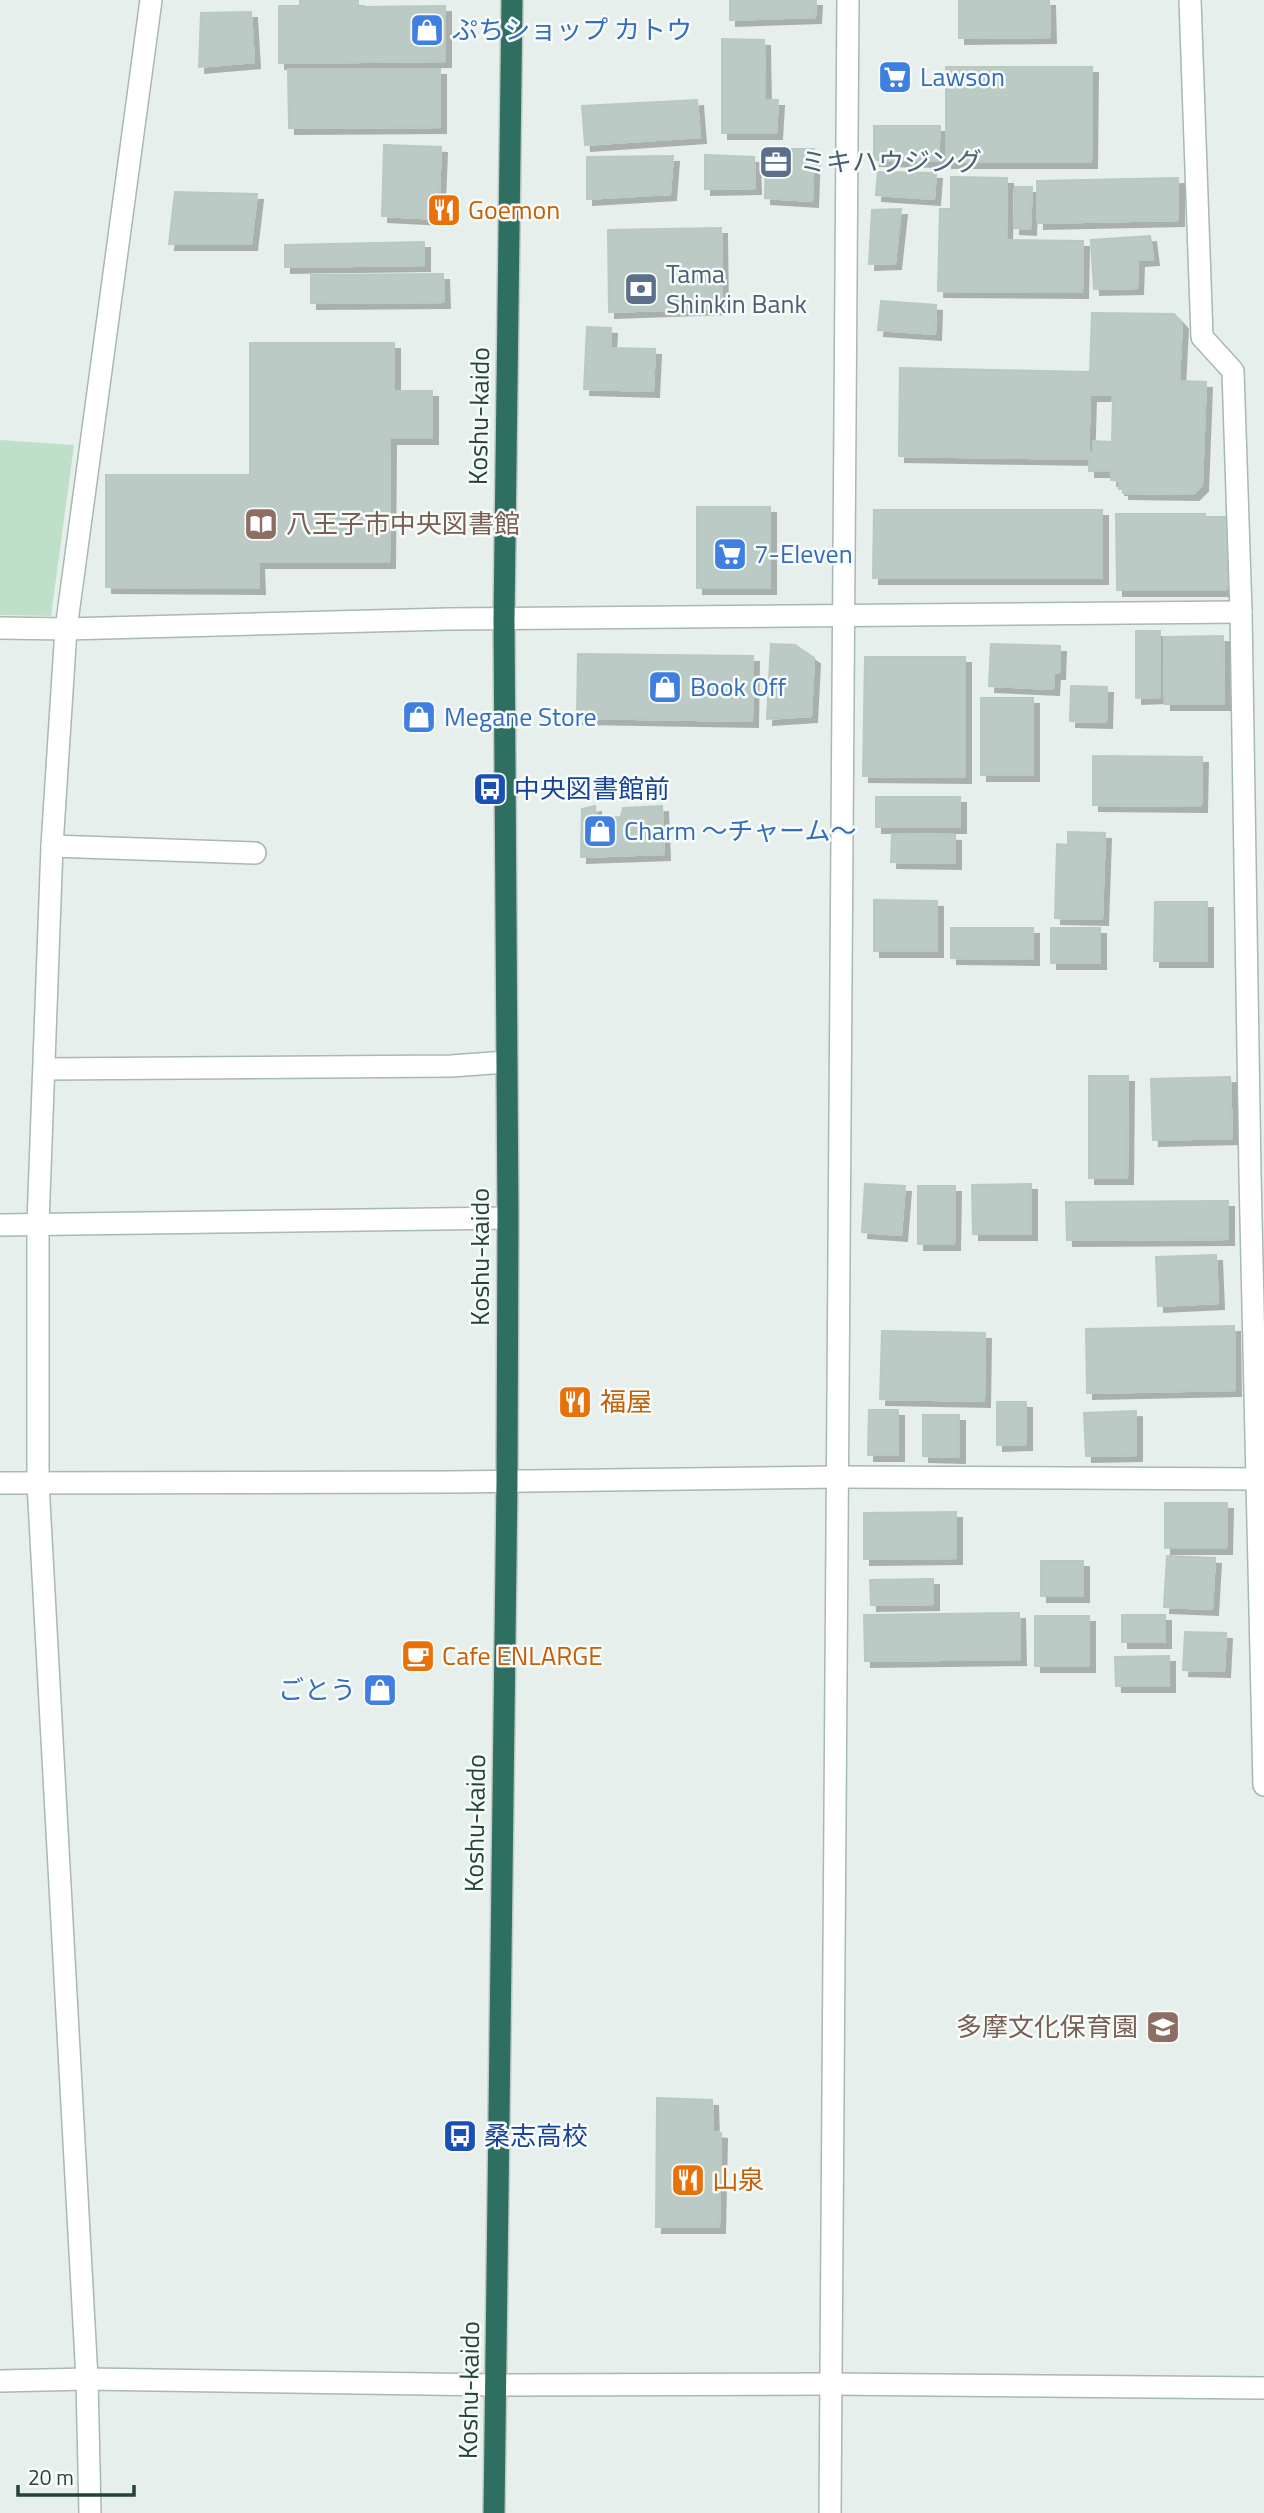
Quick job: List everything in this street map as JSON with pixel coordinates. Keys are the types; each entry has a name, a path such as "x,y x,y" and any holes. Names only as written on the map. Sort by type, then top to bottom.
{"highway":[{"name":"Koshu-kaido","path":"494,2513 509,1219 504,619 512,0"}],"street":[{"path":"90,2513 87,2379 38,1483 38,1223 52,846 66,629 151,0"},
{"path":"830,2513 848,0"},
{"path":"1191,0 1202,337 1233,371 1241,612 1264,1785"},
{"path":"0,628 66,629 504,619 1241,612"},
{"path":"52,846 255,853"},
{"path":"44,1069 451,1066 506,1062"},
{"path":"0,1225 509,1219"},
{"path":"0,1483 837,1477 1260,1479"},
{"path":"0,2381 87,2379 497,2385 830,2384 1264,2388"}],"green space":[{"path":"0,440 74,445 51,616 0,615"}],"building":[{"path":"300,0 358,0 358,7 445,6 445,61 279,63 279,6 300,6"},
{"path":"730,0 816,0 815,17 730,20"},
{"path":"959,0 1049,0 1050,37 959,38"},
{"path":"251,12 254,62 199,67 201,13"},
{"path":"722,39 764,40 765,100 778,100 776,133 722,133"},
{"path":"946,67 1092,67 1091,162 946,162"},
{"path":"288,69 440,69 440,127 289,128"},
{"path":"697,100 700,137 585,145 582,106"},
{"path":"874,126 940,126 938,161 874,160"},
{"path":"384,145 441,147 438,219 382,216"},
{"path":"766,149 814,149 812,201 765,198"},
{"path":"705,155 754,157 755,188 705,189"},
{"path":"673,156 670,194 587,199 587,157"},
{"path":"878,172 936,173 934,199 876,195"},
{"path":"951,177 1007,178 1006,240 1083,241 1082,292 938,291 940,209 951,209"},
{"path":"1178,178 1178,220 1038,223 1037,181"},
{"path":"1015,187 1032,187 1030,229 1014,228"},
{"path":"175,192 257,194 251,244 169,244"},
{"path":"901,209 895,263 869,264 872,210"},
{"path":"721,228 722,308 609,312 608,230"},
{"path":"1150,236 1153,259 1138,260 1137,288 1094,289 1091,240"},
{"path":"424,242 424,265 285,267 285,245"},
{"path":"443,274 444,302 311,303 311,275"},
{"path":"881,301 936,305 935,334 878,330"},
{"path":"1092,313 1174,314 1182,323 1179,381 1206,382 1202,485 1193,494 1123,493 1123,489 1119,489 1119,481 1111,480 1112,471 1089,471 1089,452 1093,452 1093,441 1112,442 1113,395 1090,395 1088,459 899,456 900,368 1090,372"},
{"path":"587,327 611,328 610,348 655,349 653,391 584,389"},
{"path":"250,343 394,343 394,391 432,391 432,438 390,438 389,562 258,562 259,588 106,587 106,475 250,475"},
{"path":"697,507 770,507 770,588 697,588"},
{"path":"874,510 1102,510 1102,578 873,578"},
{"path":"1116,514 1205,514 1205,517 1230,517 1230,583 1225,590 1117,590"},
{"path":"1136,631 1160,631 1160,697 1136,698"},
{"path":"1223,636 1224,704 1165,704 1164,637"},
{"path":"771,644 795,645 814,658 811,716 767,719"},
{"path":"991,644 1060,646 1059,673 1054,673 1053,689 989,686"},
{"name":"Book Off","path":"578,654 753,656 752,721 577,718"},
{"path":"865,657 965,657 965,777 863,776"},
{"path":"1071,686 1107,687 1106,722 1070,721"},
{"path":"981,698 1033,698 1033,775 981,775"},
{"path":"1093,756 1202,757 1201,806 1093,805"},
{"path":"876,797 960,797 960,827 876,827"},
{"path":"595,806 596,818 621,817 623,808 662,806 664,854 581,857 582,809"},
{"path":"1068,832 1105,833 1102,919 1055,918 1057,844 1068,845"},
{"path":"892,834 955,835 955,863 891,862"},
{"path":"874,900 937,901 937,951 874,951"},
{"path":"1155,902 1207,902 1207,961 1154,961"},
{"path":"951,928 1033,928 1033,959 951,958"},
{"path":"1051,928 1100,928 1100,963 1051,963"},
{"path":"1089,1076 1128,1076 1127,1178 1089,1178"},
{"path":"1230,1077 1232,1138 1153,1140 1151,1079"},
{"path":"865,1184 905,1186 901,1235 862,1232"},
{"path":"1031,1184 1031,1234 973,1234 972,1185"},
{"path":"918,1186 955,1186 954,1244 918,1244"},
{"path":"1228,1201 1228,1239 1067,1240 1066,1202"},
{"path":"1216,1255 1218,1303 1158,1306 1156,1257"},
{"path":"1234,1326 1235,1390 1087,1393 1086,1329"},
{"path":"882,1331 985,1333 984,1401 880,1399"},
{"path":"997,1402 1026,1402 1026,1444 997,1445"},
{"path":"869,1410 898,1410 898,1455 868,1455"},
{"path":"1136,1411 1136,1455 1086,1456 1084,1413"},
{"path":"923,1415 959,1415 959,1457 923,1456"},
{"path":"1165,1503 1227,1503 1226,1548 1165,1548"},
{"path":"956,1512 956,1558 864,1559 864,1513"},
{"path":"1167,1556 1215,1558 1212,1609 1164,1607"},
{"path":"1041,1561 1083,1561 1083,1596 1041,1596"},
{"path":"933,1579 933,1604 871,1605 870,1580"},
{"path":"1019,1613 1020,1659 865,1661 864,1615"},
{"path":"1122,1615 1165,1615 1165,1642 1122,1642"},
{"path":"1035,1616 1089,1616 1089,1666 1035,1666"},
{"path":"1185,1632 1226,1633 1224,1671 1183,1670"},
{"path":"1169,1656 1169,1686 1116,1686 1115,1657"},
{"name":"山泉","path":"657,2098 712,2100 713,2132 721,2133 719,2227 656,2227"}],"place":[{"name":"ぷちショップ カトウ","path":"427,30"},
{"name":"Lawson","path":"895,77"},
{"name":"ミキハウジング","path":"776,162"},
{"name":"Goemon","path":"444,210"},
{"name":"Tama Shinkin Bank","path":"641,289"},
{"name":"八王子市中央図書館","path":"261,524"},
{"name":"7-Eleven","path":"730,554"},
{"name":"Book Off","path":"665,687"},
{"name":"Megane Store","path":"419,717"},
{"name":"中央図書館前","path":"490,789"},
{"name":"Charm ～チャーム～","path":"600,831"},
{"name":"福屋","path":"575,1402"},
{"name":"Cafe ENLARGE","path":"418,1656"},
{"name":"ごとう","path":"380,1690"},
{"name":"多摩文化保育園","path":"1163,2027"},
{"name":"桑志高校","path":"460,2136"},
{"name":"山泉","path":"688,2180"}]}
